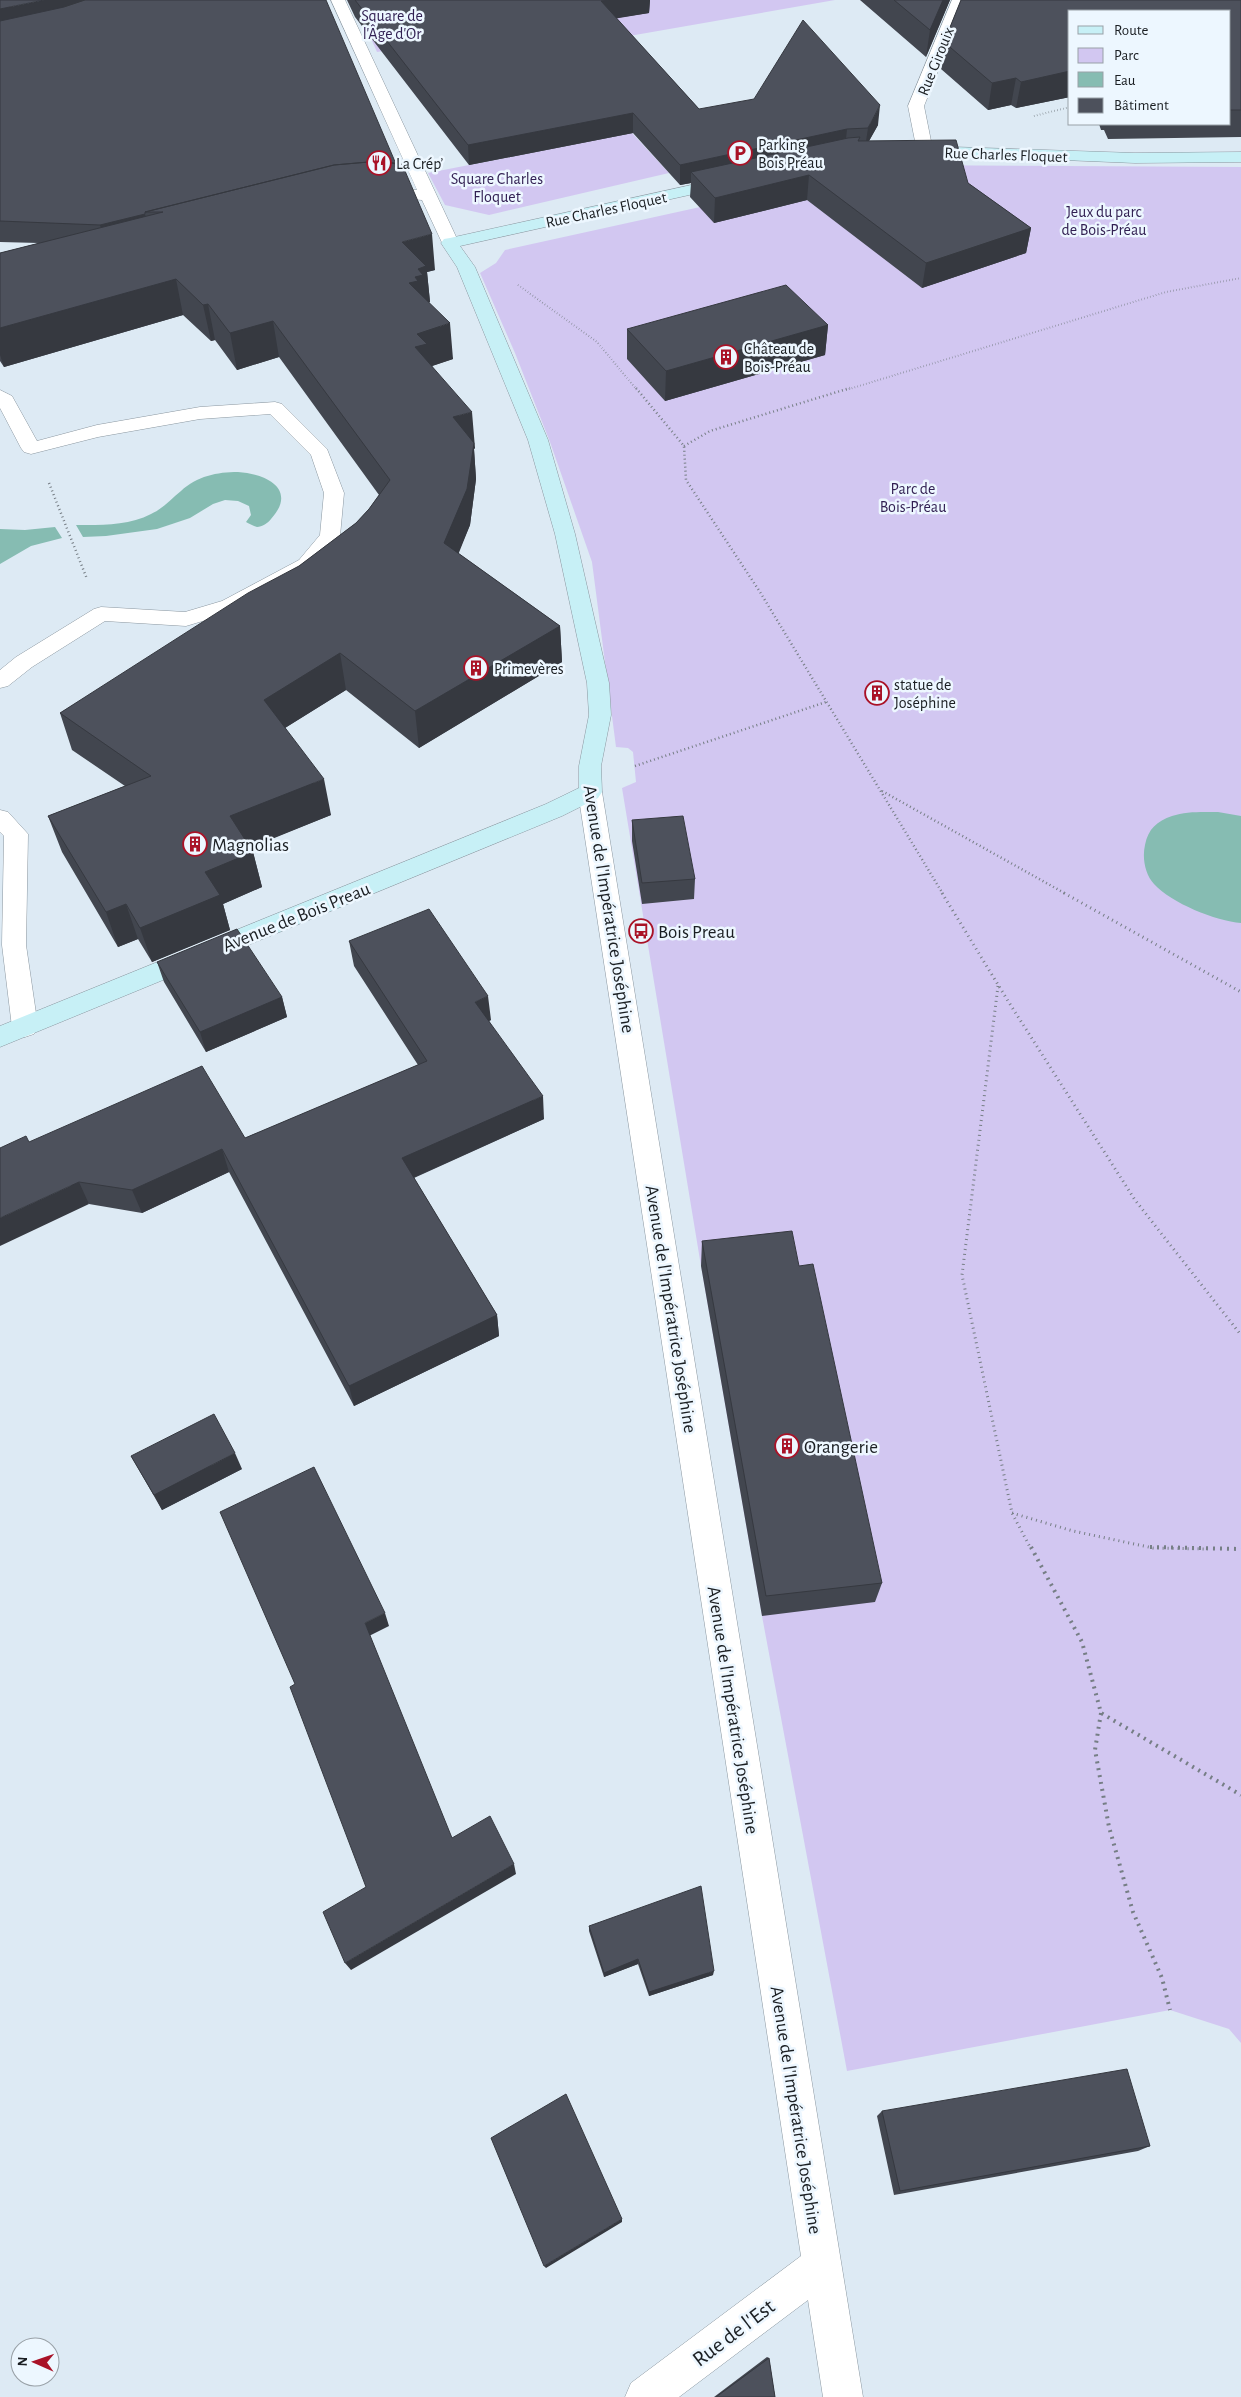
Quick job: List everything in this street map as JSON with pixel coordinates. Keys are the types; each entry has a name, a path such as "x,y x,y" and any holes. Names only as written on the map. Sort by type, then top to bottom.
{"main road":[{"name":"Rue Charles Floquet","path":"908,152 1135,158 1241,157"},
{"name":"Rue Charles Floquet","path":"450,243 742,179"},
{"name":"Avenue de l'Impératrice Joséphine","path":"450,243 466,267 538,440 565,534 598,683 600,715 590,766 590,792"},
{"name":"Avenue de Bois Preau","path":"0,1037 554,810 590,792"}],"street":[{"path":"338,0 450,243"},
{"name":"Rue Girouix","path":"925,151 916,106 958,0"},
{"path":"356,192 384,190 428,196"},
{"path":"0,396 5,400 31,448 97,431 190,415 275,408 320,453 334,493 330,536 306,564 229,606 186,619 101,614 24,662 0,681"},
{"name":"Avenue de l'Impératrice Joséphine","path":"590,792 843,2397"},
{"path":"0,818 16,834 14,945 25,1027"},
{"name":"Rue de l'Est","path":"645,2397 822,2266"}],"path":[{"path":"684,446 710,431 1166,292 1241,278"},
{"path":"516,284 597,342 684,446 686,480 760,592 826,702 882,790 998,986 1135,1200 1241,1335"},
{"path":"31,448 36,449 101,614"},
{"path":"590,792 634,766 826,702"},
{"path":"882,790 1241,992"},
{"path":"998,986 962,1275 1012,1513 1082,1642 1101,1713 1095,1750 1109,1827 1133,1912 1162,1978 1170,2010"},
{"path":"1012,1513 1073,1531 1153,1548 1241,1549"},
{"path":"1101,1713 1241,1795"}],"green space":[{"name":"Square de l'Âge d'Or","path":"354,0 835,0 612,39 512,31 377,52"},
{"name":"Square Charles Floquet","path":"632,133 669,173 489,215 445,205 428,173"},
{"name":"Parc de Bois-Préau","path":"892,165 1241,167 1241,2043 1229,2029 1170,2010 847,2071 762,1616 701,1266 622,788 636,782 633,752 628,748 616,747 592,562 550,442 515,353 480,273 496,263 505,250"}],"water":[{"path":"249,473 268,480 280,491 281,499 278,508 270,520 263,526 257,527 246,522 251,515 249,506 238,501 225,500 213,504 190,518 157,529 83,537 76,525 114,524 133,521 160,509 187,486 201,478 215,474"},
{"path":"55,527 62,538 31,546 0,564 0,529 25,530"},
{"path":"1218,812 1241,816 1241,923 1207,915 1171,898 1154,884 1148,876 1145,866 1144,850 1146,839 1158,823 1177,814"}],"building":[{"path":"0,0 44,0 0,9"},
{"path":"85,0 326,0 396,164 380,161 334,165 100,225 0,221 0,21 64,7"},
{"path":"355,0 610,0 601,1 699,109 754,99 803,20 880,105 868,128 847,129 680,165 633,113 468,145"},
{"path":"894,0 943,0 930,30"},
{"path":"961,0 1241,0 1241,110 1231,110 1231,10 1068,10 1068,71 1021,82 1016,78 992,83 944,42"},
{"path":"860,137 858,141 956,140 968,183 1031,228 926,263 809,175 715,198 691,172"},
{"path":"380,161 402,164 432,234 402,242 426,266 418,269 423,275 415,277 418,281 409,283 450,323 417,334 427,344 415,347 472,412 453,417 474,443 467,489 444,543 560,626 415,711 340,653 264,700 324,779 230,816 253,852 205,872 220,895 140,928 126,904 106,912 48,816 151,776 60,713 248,593 299,566 356,523 369,509 390,480 273,321 230,333 208,304 203,305 176,279 0,328 0,253 163,212 145,212 334,165"},
{"path":"786,285 828,325 666,371 627,329"},
{"path":"683,816 695,879 642,883 632,820"},
{"path":"429,909 488,996 475,1002 543,1096 402,1158 497,1315 349,1386 222,1149 132,1190 79,1182 0,1218 0,1148 26,1136 29,1142 202,1066 245,1138 427,1061 349,941"},
{"path":"237,929 282,997 200,1032 157,962"},
{"name":"Orangerie","path":"792,1231 799,1266 813,1264 882,1583 766,1596 702,1241"},
{"path":"214,1414 235,1453 154,1495 131,1456"},
{"path":"314,1467 385,1613 365,1623 452,1838 490,1816 514,1864 345,1963 323,1912 366,1887 290,1687 295,1684 220,1512"},
{"path":"701,1886 714,1971 649,1992 638,1959 604,1973 589,1926"},
{"path":"1127,2069 1150,2146 900,2191 882,2111"},
{"path":"566,2094 622,2219 544,2266 491,2138"},
{"path":"769,2358 775,2397 716,2397"}],"place":[{"name":"Parking Bois Préau","path":"740,153"},
{"name":"La Crép’","path":"379,163"},
{"name":"Château de Bois-Préau","path":"726,357"},
{"name":"Primevères","path":"476,668"},
{"name":"statue de Joséphine","path":"877,693"},
{"name":"Magnolias","path":"195,844"},
{"name":"Bois Preau","path":"641,931"},
{"name":"Orangerie","path":"787,1446"}],"park label":[{"name":"Jeux du parc de Bois-Préau","path":"1104,220"}]}
